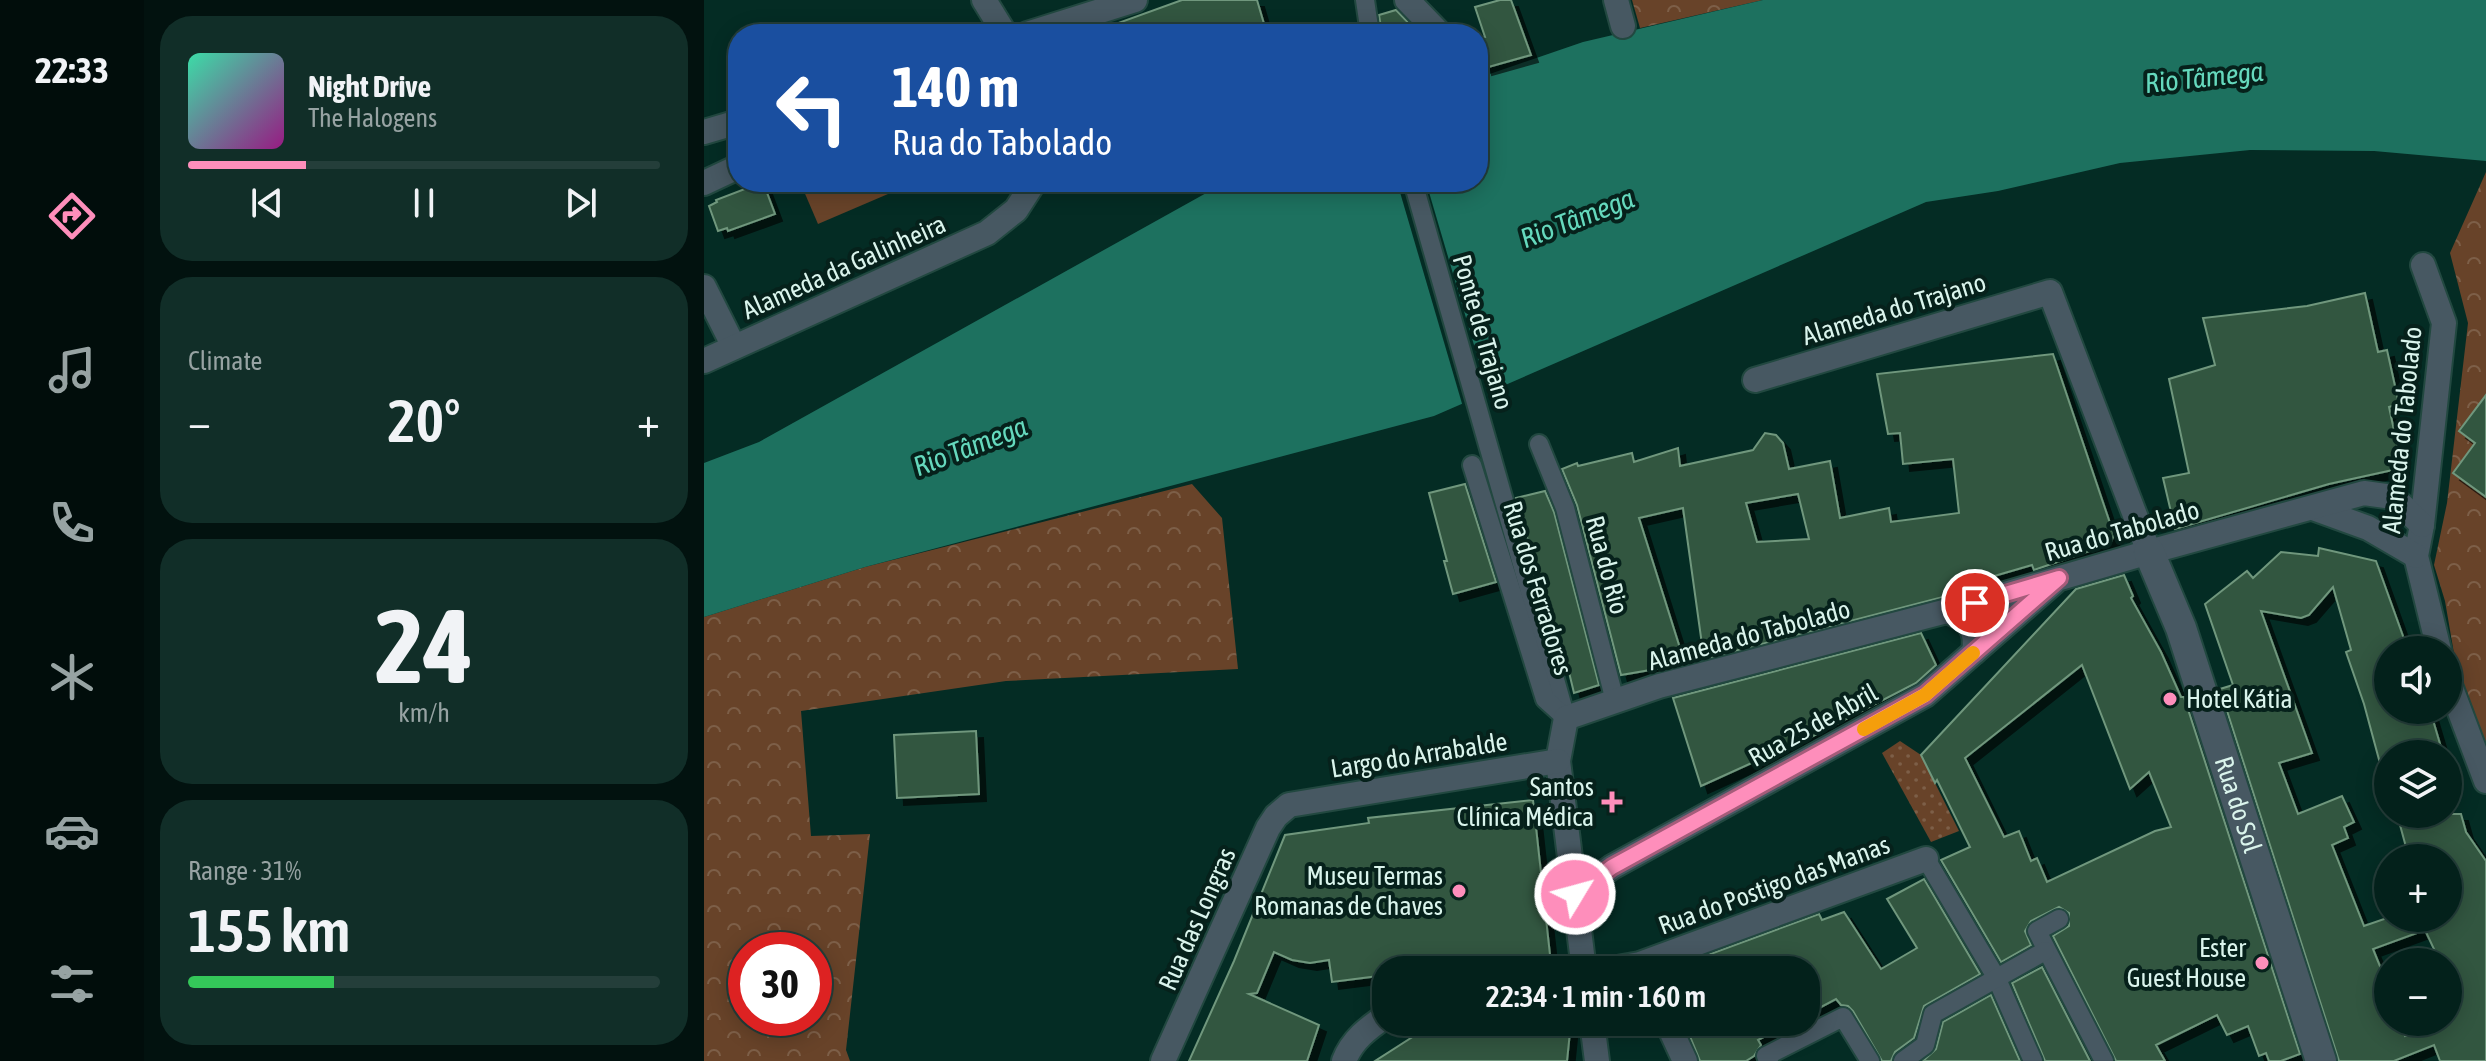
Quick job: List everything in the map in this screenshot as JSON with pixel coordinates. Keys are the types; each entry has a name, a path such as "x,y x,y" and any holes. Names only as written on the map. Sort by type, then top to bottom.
{"street":[{"path":"984,0 999,24"},
{"path":"1051,24 1095,6 1135,0"},
{"path":"1365,0 1369,24"},
{"path":"1407,0 1430,24"},
{"path":"1616,0 1623,26"},
{"path":"704,132 728,125"},
{"path":"704,183 728,172"},
{"name":"Alameda da Galinheira","path":"704,361 987,233 1016,210 1028,192"},
{"name":"Ponte de Trajano","path":"1416,192 1566,718"},
{"name":"Alameda do Tabolado","path":"2423,265 2444,323 2416,556 2436,636"},
{"path":"704,287 734,347"},
{"name":"Alameda do Trajano","path":"1755,380 2050,292 2149,552"},
{"name":"Rua do Rio","path":"1539,444 1565,508 1615,701"},
{"name":"Rua dos Ferradores","path":"1472,465 1545,699 1566,718"},
{"name":"Rua do Tabolado","path":"1947,611 2364,493 2393,497 2422,525"},
{"path":"2313,508 2368,528 2416,556"},
{"name":"Rua do Sol","path":"2149,552 2181,628 2321,1061"},
{"name":"Rua 25 de Abril","path":"1575,894 1612,867 1925,695 2059,578"},
{"path":"1947,611 1963,617 1973,628 1976,639 1974,652"},
{"name":"Alameda do Tabolado","path":"1566,718 1659,686 1947,611"},
{"path":"2462,717 2486,781"},
{"path":"1566,718 1558,761 1582,956"},
{"name":"Largo do Arrabalde","path":"1289,805 1558,761"},
{"name":"Rua das Longras","path":"1163,1061 1268,828 1289,805"},
{"path":"1926,859 1996,977 2033,1061"},
{"name":"Rua do Postigo das Manas","path":"1671,956 1926,859"},
{"path":"2059,919 2037,931 2104,1061"},
{"path":"1903,1061 1925,1045 1933,1014 2045,951"},
{"path":"1768,1059 1843,1017 1870,1061"},
{"path":"1345,1058 1372,1025"},
{"path":"1594,1036 1597,1061"},
{"path":"1673,1036 1685,1061"}],"green space":[{"path":"1632,0 1763,0 1640,28"},
{"path":"2486,172 2486,395 2459,431 2475,443 2454,472 2486,497 2486,747 2462,681 2462,636 2451,636 2434,565 2447,503 2468,323 2450,253"},
{"path":"804,192 893,192 818,224"},
{"path":"1192,484 1222,518 1238,669 1006,681 801,711 811,836 870,834 846,1050 850,1061 704,1061 704,617 865,567"},
{"path":"1900,741 1921,755 1959,831 1931,842 1882,753"}],"water":[{"name":"Rio Tâmega","path":"1763,0 2486,0 2486,161 2374,151 2250,150 2120,163 1998,191 1926,202 1434,416 865,567 704,617 704,463 759,442 1208,192 1488,192 1488,75 1583,42"}],"pier":[{"path":"1400,192 1429,192 1489,396 1463,407"}],"building":[{"path":"1182,0 1257,0 1264,24 1115,24"},
{"path":"1511,0 1531,55 1488,67 1488,24 1481,24 1475,7"},
{"path":"1396,10 1409,24 1380,24 1379,15"},
{"path":"737,192 767,192 775,214 728,231 727,228 718,231 709,206"},
{"path":"2365,293 2378,352 2387,350 2399,404 2389,407 2402,468 2329,484 2175,529 2163,478 2189,473 2169,379 2215,365 2203,318 2307,306"},
{"path":"2053,354 2114,535 2110,544 2034,570 2032,565 1984,579 1985,584 1943,597 1704,659 1683,508 1639,518 1685,664 1621,675 1577,505 1562,469 1577,463 1578,466 1632,453 1634,462 1678,448 1680,466 1753,450 1765,433 1776,435 1783,443 1789,469 1830,461 1840,518 1889,508 1891,522 1959,513 1953,459 1903,464 1900,433 1888,434 1877,374","holes":["1798,494 1809,539 1757,542 1746,503"]},
{"path":"2486,395 2486,497 2453,473 2475,443 2459,431"},
{"path":"1465,484 1496,582 1453,594 1429,493"},
{"path":"1545,491 1554,512 1599,685 1574,693 1567,664 1563,665 1516,498"},
{"path":"2319,548 2376,561 2403,636 2374,636 2374,724 2434,724 2439,740 2374,741 2346,652 2351,650 2333,587 2309,615 2301,618 2261,611 2312,753 2279,763 2298,814 2342,796 2354,822 2344,827 2348,838 2332,845 2364,926 2374,923 2374,932 2420,932 2373,949 2374,1036 2462,1036 2462,948 2433,948 2426,932 2462,932 2462,844 2405,844 2401,828 2462,828 2462,818 2466,832 2486,861 2486,1061 2440,1061 2434,1045 2394,1061 2339,1061 2220,689 2233,685 2205,604 2247,571 2253,578 2281,552 2318,556"},
{"path":"2124,575 2133,596 2131,598 2161,652 2181,697 2184,697 2300,1054 2281,1061 2269,1061 2266,1053 2259,1056 2248,1026 2227,1035 2217,1015 2156,1045 2165,1061 2116,1061 2053,936 2069,926 2069,913 2059,907 2031,921 2025,931 2031,945 2001,962 1941,860 1970,847 1921,755 2076,589","holes":["2082,665 2130,789 2149,772 2171,827 2155,831 2047,882 2037,858 2031,861 2019,831 2004,837 1965,758"]},
{"path":"1921,633 1936,665 1916,683 1790,748 1701,786 1673,698"},
{"path":"976,731 979,794 897,798 894,735"},
{"path":"1533,800 1550,956 1372,956 1372,977 1332,982 1329,960 1310,963 1274,952 1257,993 1249,994 1319,1025 1307,1061 1189,1061 1285,835 1369,823 1368,818"},
{"path":"1924,879 1980,974 1924,1006 1914,1038 1895,1052 1891,1061 1882,1061 1848,1006 1841,1005 1836,999 1820,1008 1820,956 1705,956 1819,914 1822,920 1844,912 1881,969 1917,948 1887,899"},
{"path":"2042,967 2090,1061 2045,1061 2012,983"},
{"path":"1991,995 2020,1061 1923,1061 1936,1049 1943,1022"},
{"path":"1414,1036 1570,1036 1567,1061 1375,1061"},
{"path":"1690,1036 1766,1036 1758,1040 1761,1045 1754,1056 1746,1061 1700,1061"}],"slow traffic":[{"path":"1864,729 1925,695 1973,653"}],"place":[{"name":"Hotel Kátia","path":"2170,699"},
{"name":"Santos Clínica Médica","path":"1612,802"},
{"name":"Museu Termas Romanas de Chaves","path":"1459,891"},
{"name":"Ester Guest House","path":"2262,963"}],"route":[{"path":"1575,894 1612,867 1925,695 2059,578 1975,603"}]}
